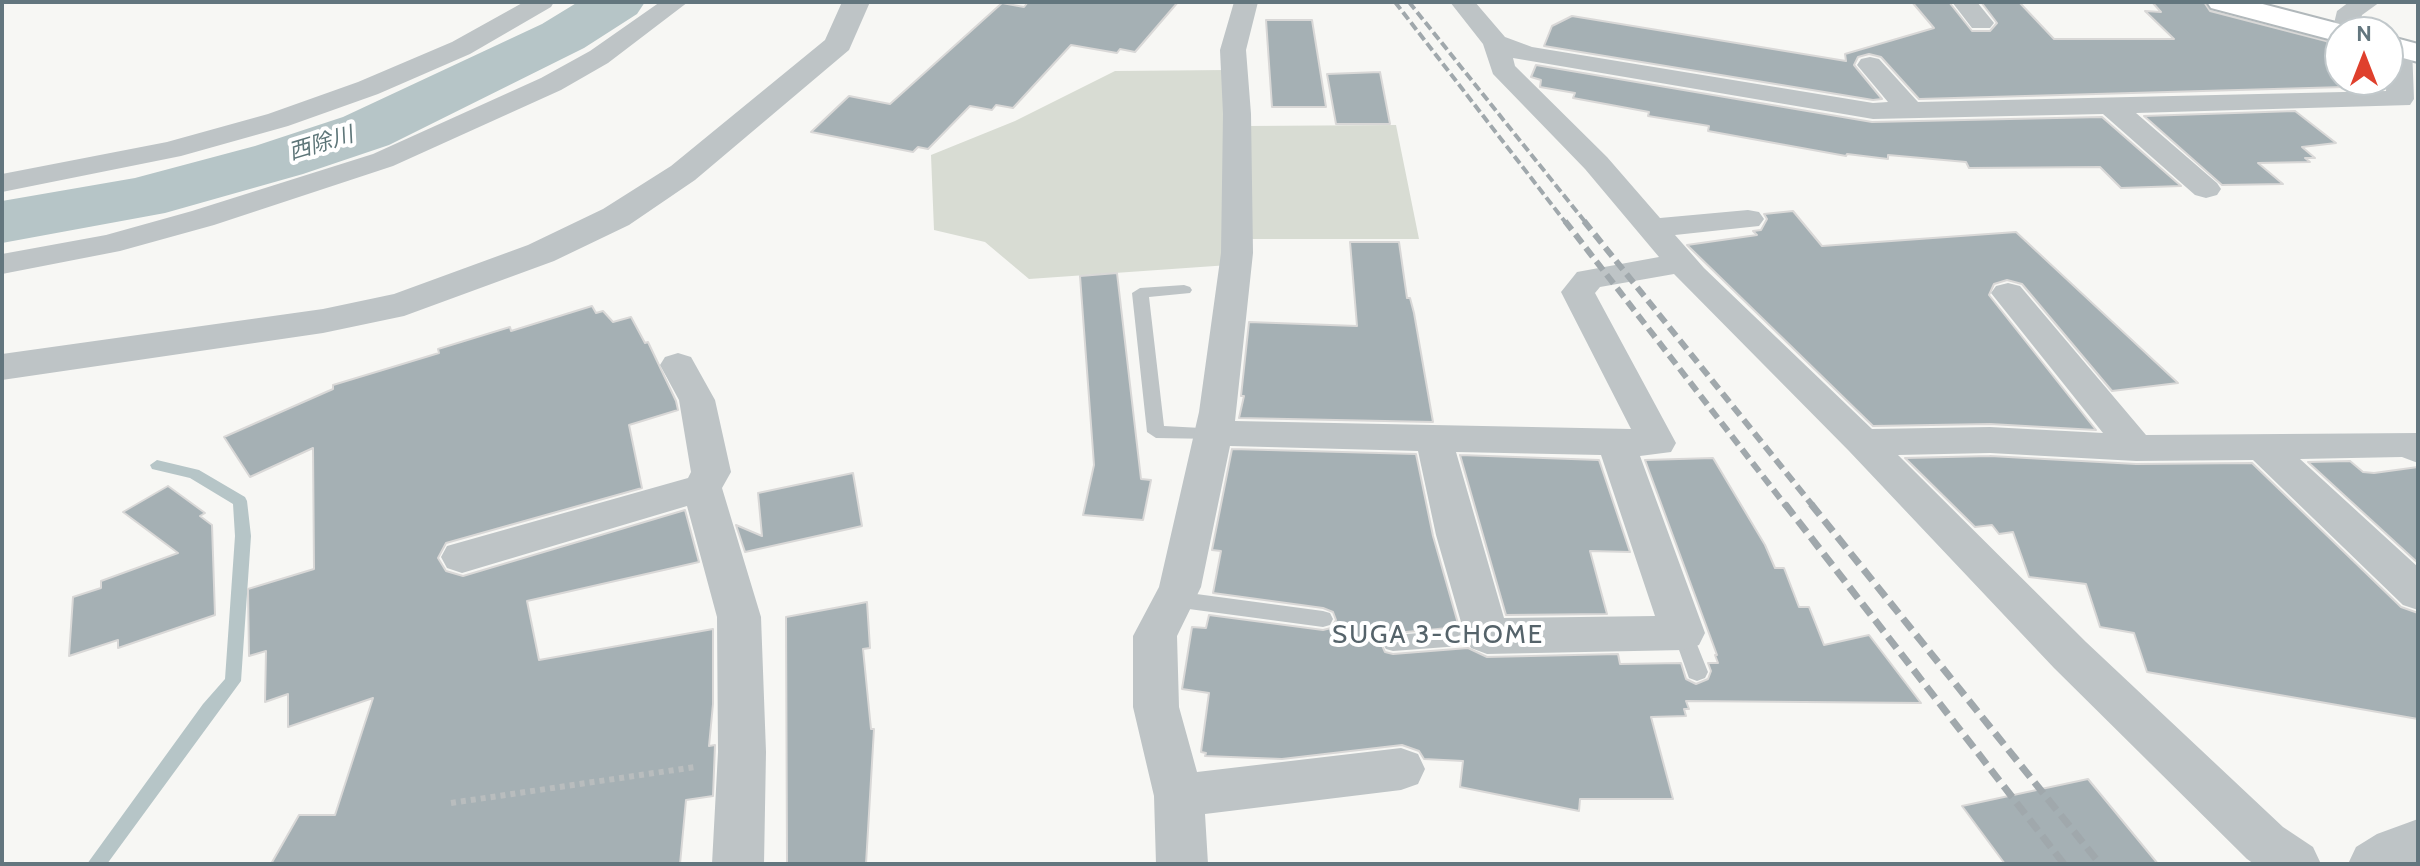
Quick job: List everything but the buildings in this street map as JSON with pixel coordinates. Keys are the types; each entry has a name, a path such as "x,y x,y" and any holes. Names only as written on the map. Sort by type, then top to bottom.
{"main road":[{"path":"2221,2 2324,28"}],"street":[{"path":"2,183 171,150 278,120 368,88 461,48 542,2"},
{"path":"2,264 109,244 203,218 383,160 551,84 599,57 676,2"},
{"path":"2,367 246,334 404,304 541,253 616,217 683,173 838,44 856,2"},
{"path":"1182,864 1179,796 1156,707 1155,636 1180,587 1214,433 1237,253 1237,114 1233,50 1246,2"},
{"path":"1462,2 1496,43 1502,68 1596,163 1682,263 1863,442 2070,655 2265,843 2295,864"},
{"path":"1964,2 1981,23"},
{"path":"2348,16 2350,11 2368,2"},
{"path":"1496,43 1527,54 1873,111 2400,99 2400,96"},
{"path":"1870,65 1911,111"},
{"path":"2110,106 2206,189"},
{"path":"1651,228 1748,219"},
{"path":"1214,433 1657,443 1578,292 1589,279 1682,263"},
{"path":"2008,293 2136,448"},
{"path":"462,557 702,488 711,472 703,429 697,400 678,365"},
{"path":"1434,439 1457,535 1487,636 1690,653 1616,442"},
{"path":"1863,442 1990,440 2136,448 2411,444 2418,450"},
{"path":"2263,447 2418,593"},
{"path":"702,488 739,617 741,760 738,864"},
{"path":"1179,796 1401,769"},
{"path":"2374,864 2395,850 2418,842"}],"lane":[{"path":"1184,290 1140,293 1156,432 1214,433"},
{"path":"1174,599 1323,619"},
{"path":"1393,643 1487,636"}],"path":[{"path":"451,803 741,760"}],"shaded area":[{"path":"1226,70 1229,265 1029,279 985,242 934,230 931,155 1015,121 1115,71"},
{"path":"1396,125 1419,239 1252,239 1248,126"}],"waterway":[{"name":"西除川","path":"2,222 140,198 279,160 366,131 563,36 617,2"},
{"path":"96,864 209,709 233,681 243,536 240,501 194,474 157,465"}],"railway":[{"path":"1395,2 1566,223"},
{"path":"1409,2 1586,223"},
{"path":"1565,221 1786,506"},
{"path":"1584,221 1813,506"},
{"path":"1785,504 2064,864"},
{"path":"1811,504 2100,864"}],"district":[{"name":"SUGA 3-CHOME","path":"1438,635"}]}
